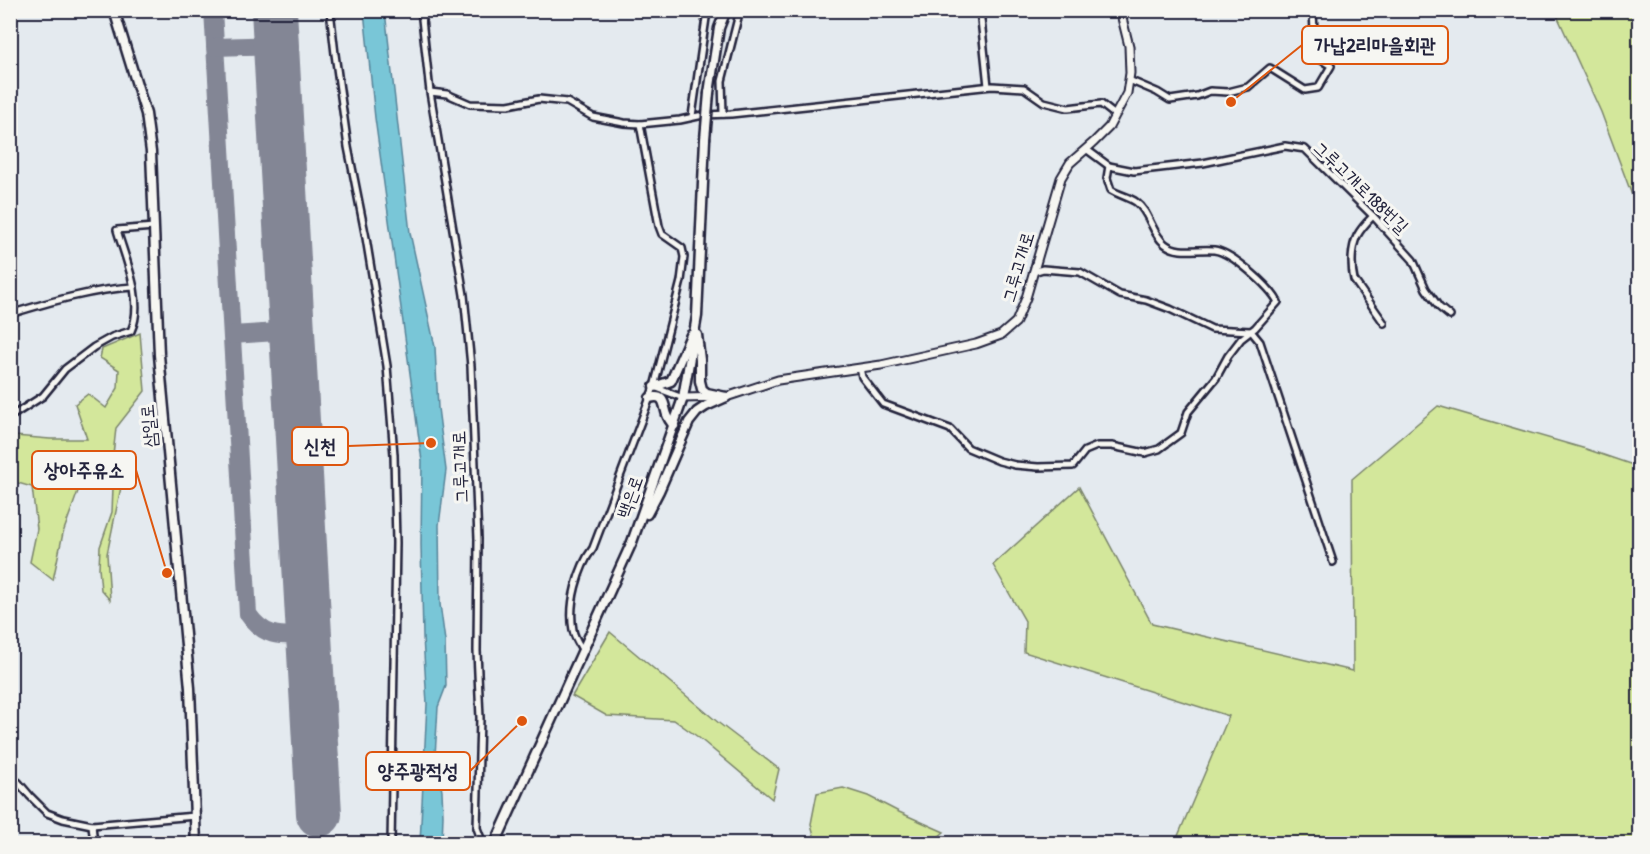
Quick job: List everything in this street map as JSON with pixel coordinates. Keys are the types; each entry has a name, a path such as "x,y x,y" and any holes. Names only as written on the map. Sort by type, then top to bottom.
{"main road":[{"name":"삼일로","path":"114,10 146,114 151,152 159,355 190,688 196,843"},
{"name":"백은로","path":"495,843 632,542 683,398 696,324 709,93 720,28 726,10"},
{"path":"654,387 671,381 696,324"},
{"path":"696,324 702,389 707,393 726,397"},
{"path":"632,542 659,491 689,422 697,412 726,397"},
{"path":"650,399 660,398 664,403 666,415 674,426"}],"street":[{"path":"330,10 348,147 387,366 394,455 396,543 391,843"},
{"name":"그루고개로","path":"421,10 430,92 464,296 471,366 478,539 477,651 480,718 477,828 483,843"},
{"path":"692,116 706,18 710,10"},
{"path":"723,114 722,81 740,10"},
{"path":"980,10 988,86"},
{"name":"그루고개로","path":"683,398 726,397 778,380 881,365 976,344 1001,335 1016,322 1026,298 1061,178 1070,163 1109,127 1127,93 1129,46 1120,10"},
{"path":"1129,80 1170,100 1197,96 1210,90 1228,92 1248,87 1270,68 1305,90 1318,88 1330,66 1315,56 1313,10"},
{"path":"430,92 447,94 470,104 508,105 539,99 567,102 593,117 640,124 680,120 692,116 988,86 1024,88 1044,102 1068,108 1101,104 1115,115"},
{"path":"583,651 573,630 572,612 576,581 587,556 594,548 654,387 681,281 684,257 682,248 662,234 659,226 640,124"},
{"name":"그루고개로188번길","path":"1086,149 1109,166 1134,171 1203,163 1285,146 1305,149 1373,216 1413,260 1426,288 1439,307 1450,316"},
{"path":"860,368 862,377 884,404 950,429 968,448 999,461 1023,466 1073,466 1085,451 1097,446 1112,446 1144,453 1159,449 1181,433 1188,412 1216,378 1240,339 1251,331 1278,302 1260,279 1226,255 1215,250 1188,252 1167,246 1156,236 1148,218 1137,203 1111,190 1107,178 1109,166"},
{"path":"1373,216 1356,237 1352,272 1354,280 1384,323"},
{"path":"10,417 43,396 65,369 94,347 112,337 131,331 136,321 134,287 130,267 117,230 154,227"},
{"path":"1033,272 1044,269 1080,272 1120,295 1146,300 1212,329 1251,331 1260,342 1333,562"},
{"path":"10,314 44,303 134,287"},
{"path":"654,387 683,398"},
{"path":"10,782 18,782 47,813 92,825 195,816"},
{"path":"92,825 93,843"}],"green space":[{"path":"1555,11 1639,11 1639,214 1601,112"},
{"path":"140,333 145,391 116,428 113,455 124,473 107,554 110,600 101,590 99,568 100,547 112,512 113,488 82,480 63,533 53,580 30,562 37,529 32,487 11,481 11,440 15,436 87,439 75,404 88,394 106,408 118,388 119,370 100,358 102,349"},
{"path":"1438,406 1586,449 1639,467 1639,843 1175,843 1229,716 1024,652 1025,621 993,565 1079,487 1152,624 1353,671 1352,479"},
{"path":"610,632 720,724 779,769 772,799 698,737 674,720 607,716 572,696"},
{"path":"843,788 868,796 944,832 931,843 816,843 811,824 817,793"}],"water":[{"path":"364,11 385,11 410,233 435,347 438,408 446,470 439,525 440,604 445,641 446,686 438,707 435,756 442,791 442,843 420,843 427,704 421,544 422,461 375,118"}],"taxiway":[{"path":"213,10 248,614 254,622 268,632 282,635 309,635"},
{"path":"215,47 276,45"},
{"path":"232,335 292,331"}],"runway":[{"path":"274,10 319,814"}],"place":[{"name":"가납2리마을회관","path":"1231,102"},
{"name":"신천","path":"431,443"},
{"name":"상아주유소","path":"167,573"},
{"name":"양주광적성","path":"522,721"}]}
